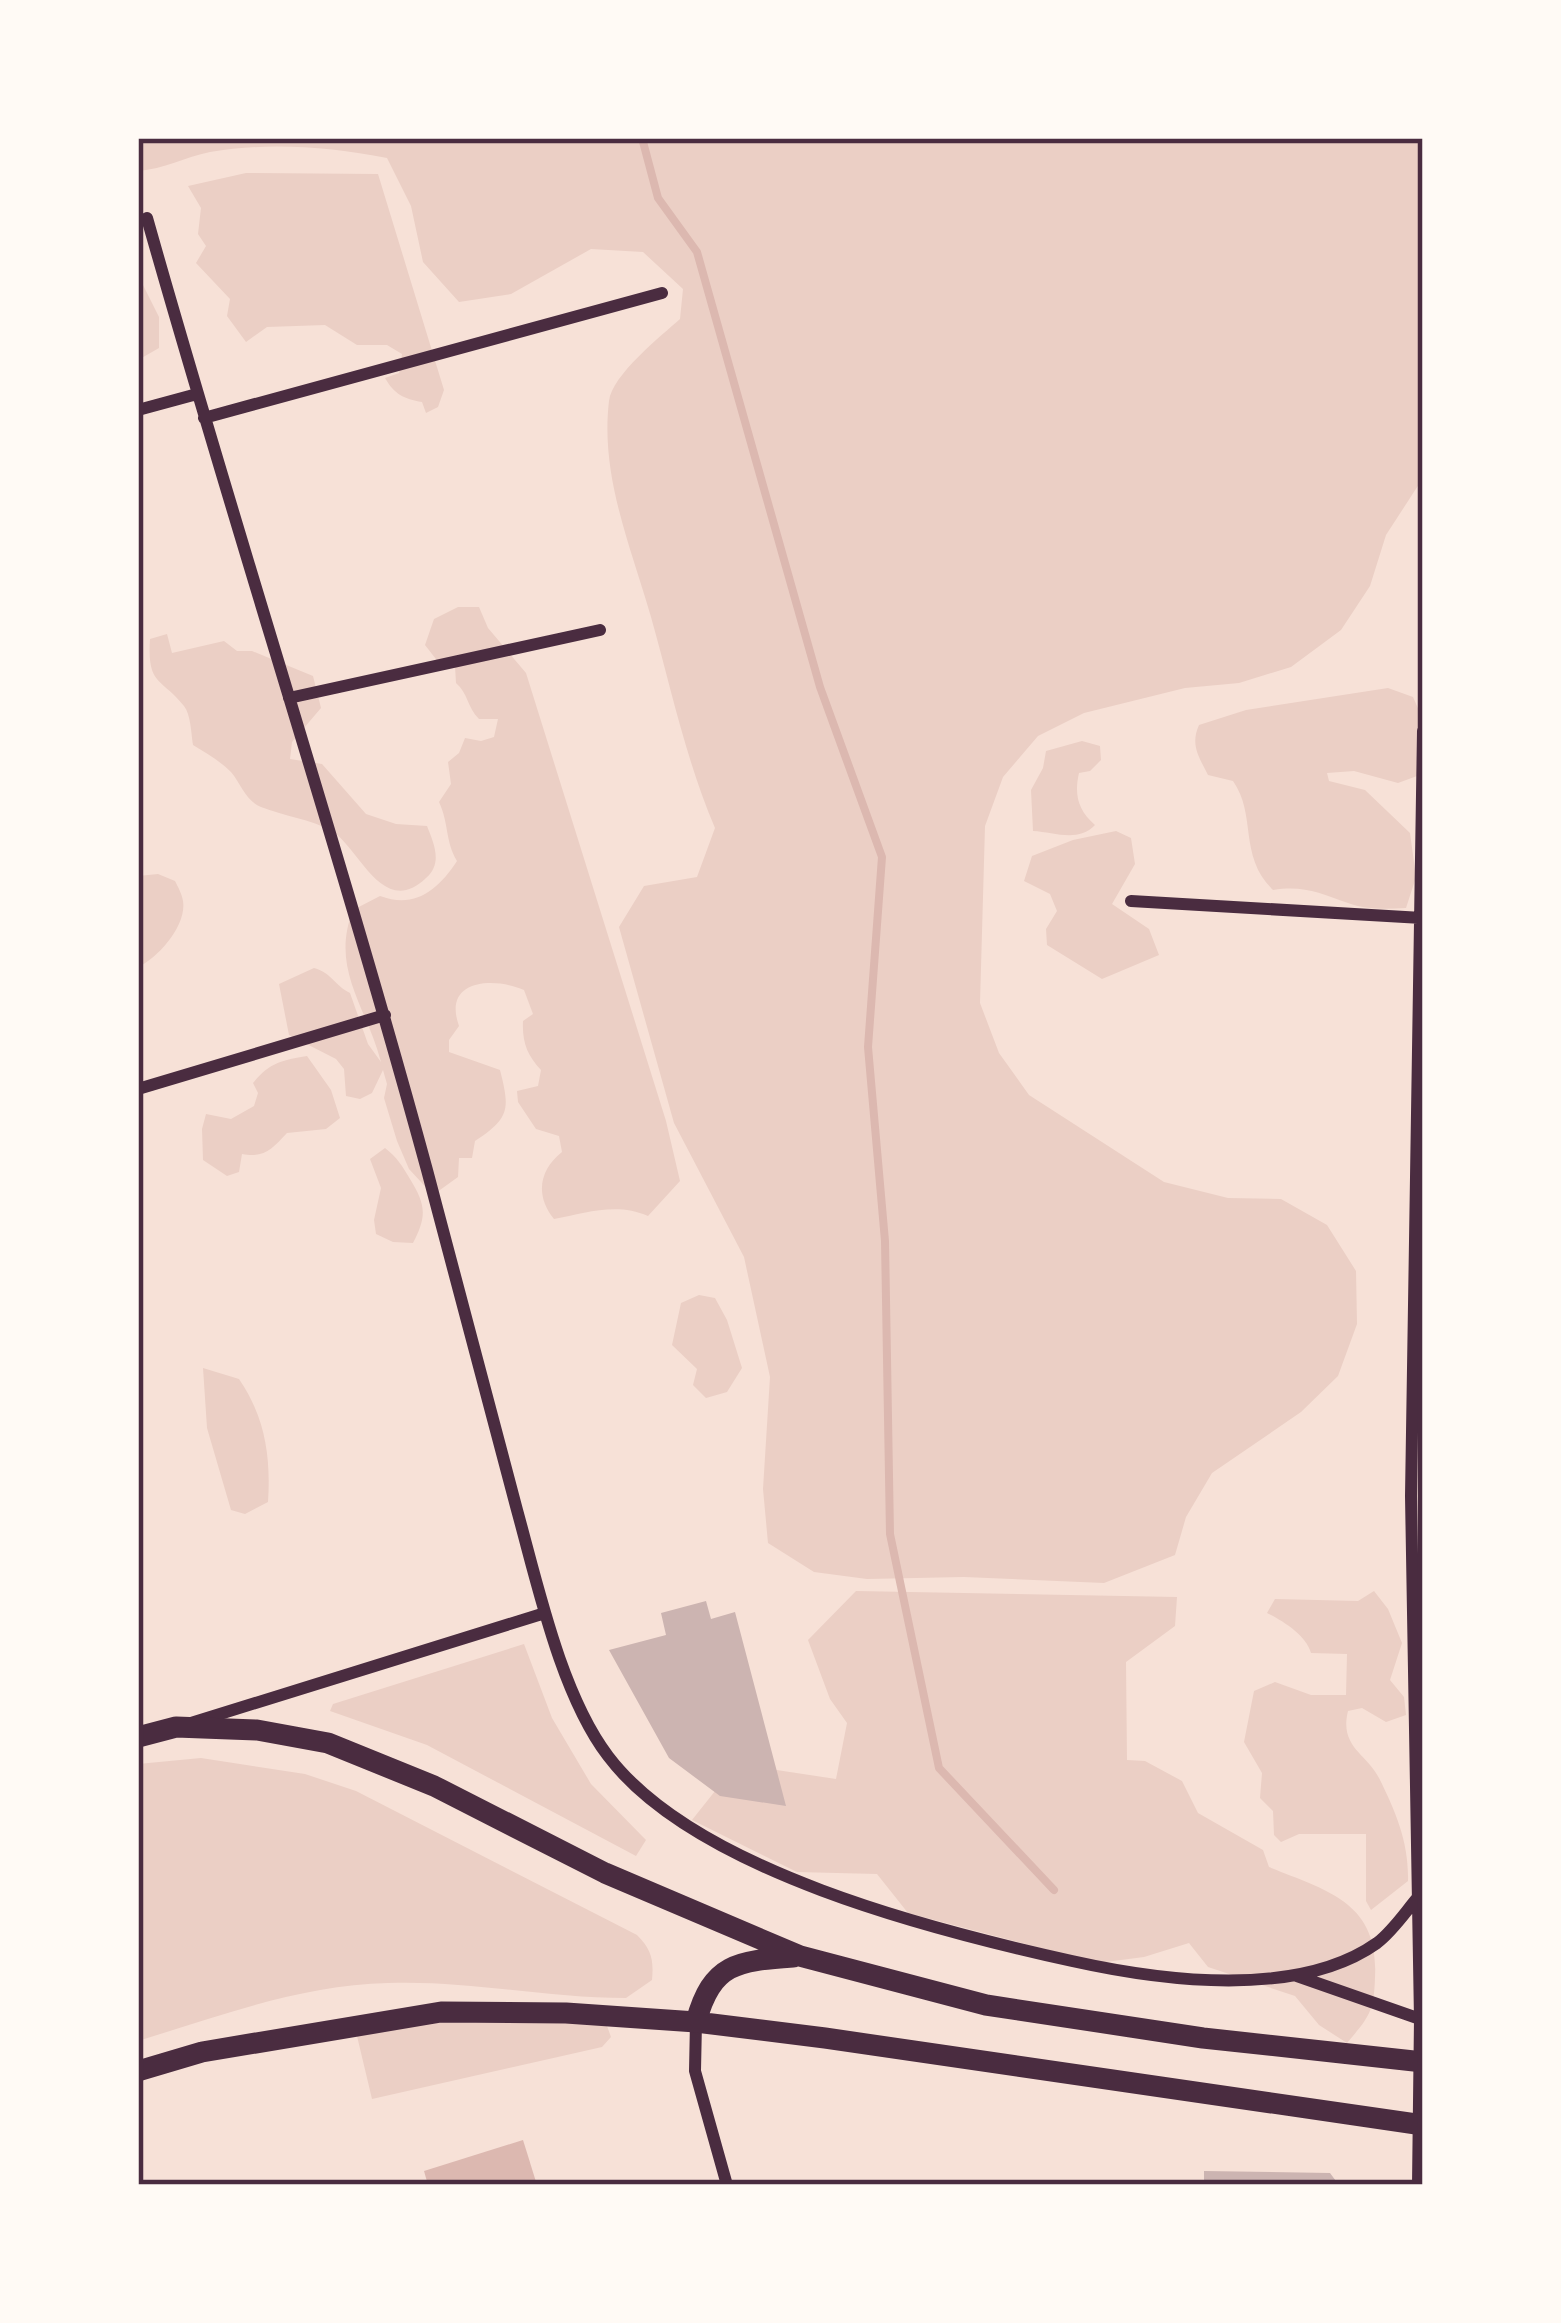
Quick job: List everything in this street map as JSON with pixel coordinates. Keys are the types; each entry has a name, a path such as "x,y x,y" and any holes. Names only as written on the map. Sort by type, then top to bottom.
{"main road":[{"path":"138,1737 176,1727 257,1730 328,1743 434,1786 605,1874 800,1956 986,2005 1203,2038 1422,2062"},
{"path":"696,2022 704,1993 721,1973 750,1960 800,1956"},
{"path":"138,2071 202,2052 441,2012 566,2013 696,2022 1421,2125"}],"street":[{"path":"147,218 385,1015 545,1613 586,1720 610,1758 642,1792 719,1845 792,1877 1029,1952 1149,1976 1298,1976 1329,1968 1381,1941 1419,1896"},
{"path":"204,418 662,293"},
{"path":"138,410 197,394"},
{"path":"289,698 600,630"},
{"path":"1418,2185 1423,731"},
{"path":"1131,901 1420,918"},
{"path":"138,1089 385,1015"},
{"path":"176,1727 545,1613"},
{"path":"1298,1976 1420,2019"},
{"path":"696,2022 694,2071 727,2185"}],"shaded area":[{"path":"138,138 1423,138 1423,478 1386,535 1370,586 1341,630 1291,667 1239,683 1185,688 1084,713 1038,736 1003,777 985,826 980,1003 999,1053 1029,1095 1164,1182 1228,1198 1281,1199 1327,1225 1356,1271 1357,1324 1338,1376 1301,1412 1212,1473 1186,1517 1175,1555 1104,1583 964,1577 867,1579 814,1572 768,1543 763,1489 770,1377 744,1257 674,1123 619,927 644,886 697,877 715,828 619,511 607,429 612,391 638,357 680,319 683,289 643,252 591,249 511,294 459,302 423,262 411,206 387,158 254,147 210,152 138,171"},
{"path":"246,173 378,174 444,390 438,407 426,413 422,402 392,388 385,378 399,373 402,354 387,345 357,345 325,325 267,327 246,342 227,316 230,299 196,263 206,246 198,234 201,208 188,186"},
{"path":"138,275 159,317 159,348 138,360"},
{"path":"458,607 479,607 488,628 526,673 666,1121 680,1181 648,1216 613,1209 554,1219 548,1210 542,1192 544,1175 562,1152 559,1136 536,1129 518,1102 517,1091 538,1086 541,1070 525,1042 523,1021 533,1014 524,990 486,983 464,991 458,999 459,1026 449,1040 449,1052 500,1070 506,1104 501,1119 475,1141 472,1158 459,1158 458,1177 433,1195 409,1169 397,1141 384,1098 383,1070 372,1093 360,1099 346,1096 344,1069 336,1059 289,1035 279,984 314,968 350,993 368,1044 381,1062 348,969 347,931 353,910 380,896 415,898 434,888 450,871 457,861 439,802 451,784 448,762 459,753 465,738 494,737 498,719 479,719 456,683 455,666 439,663 425,645 434,619"},
{"path":"167,634 172,653 224,641 237,651 252,651 313,676 321,708 292,742 290,759 322,764 366,814 396,824 427,826 436,860 426,878 411,888 385,886 332,831 251,801 231,772 193,745 186,710 153,673 150,639"},
{"path":"1388,688 1413,697 1420,713 1417,776 1398,783 1354,771 1327,773 1329,781 1365,790 1410,833 1416,877 1406,908 1369,908 1311,891 1273,890 1255,863 1244,808 1233,781 1208,775 1199,757 1195,739 1199,725 1246,710"},
{"path":"1082,741 1100,746 1101,760 1090,771 1079,773 1077,788 1081,808 1095,825 1073,835 1033,831 1031,790 1046,751"},
{"path":"1116,831 1131,838 1135,864 1112,904 1149,929 1159,955 1102,979 1047,945 1046,929 1057,911 1050,894 1024,881 1032,856 1073,840"},
{"path":"158,874 175,881 183,910 170,940 138,967 138,876"},
{"path":"307,1056 331,1090 340,1118 326,1129 287,1133 262,1153 242,1154 239,1172 227,1176 203,1160 206,1114 231,1119 254,1106 258,1093 253,1083 259,1076 277,1064"},
{"path":"385,1148 402,1166 422,1204 421,1225 413,1243 393,1242 376,1234 381,1188 370,1159"},
{"path":"699,1295 715,1298 742,1368 727,1392 706,1398 693,1385 697,1369 672,1345 681,1303"},
{"path":"203,1368 239,1379 260,1422 267,1453 268,1502 245,1514 231,1510 207,1428"},
{"path":"856,1591 1177,1597 1175,1626 1126,1662 1127,1760 1145,1761 1182,1781 1198,1813 1263,1850 1269,1867 1330,1893 1359,1916 1374,1952 1374,1989 1369,2013 1347,2043 1319,2025 1295,1996 1208,1967 1189,1943 1144,1957 1098,1963 908,1913 877,1874 797,1872 692,1820 723,1781 770,1769 836,1779 847,1723 830,1699 808,1640"},
{"path":"1374,1591 1388,1609 1402,1643 1390,1680 1404,1697 1406,1715 1386,1722 1362,1708 1348,1711 1347,1733 1391,1803 1404,1841 1408,1881 1371,1910 1366,1901 1366,1834 1299,1834 1281,1842 1274,1835 1273,1811 1260,1798 1262,1773 1244,1742 1254,1691 1275,1682 1311,1695 1346,1695 1347,1654 1311,1653 1287,1624 1267,1613 1275,1599 1358,1601"},
{"path":"524,1644 552,1718 591,1784 646,1840 636,1856 427,1745 330,1711 333,1704"},
{"path":"201,1758 305,1774 356,1791 637,1935 650,1955 652,1980 626,1998 447,1984 356,1985 261,2003 138,2041 138,1764"},
{"path":"444,2021 596,2022 607,2026 611,2037 602,2047 372,2099 357,2036"},
{"path":"523,2140 537,2185 428,2185 424,2171"}],"building":[{"path":"706,1601 711,1619 735,1612 786,1806 720,1796 669,1758 609,1650 666,1635 661,1613"},
{"path":"1204,2171 1330,2173 1339,2185 1204,2185"}],"waterway":[{"path":"642,138 658,198 697,252 820,687 882,857 868,1047 885,1241 890,1534 939,1768 1054,1890"}]}
